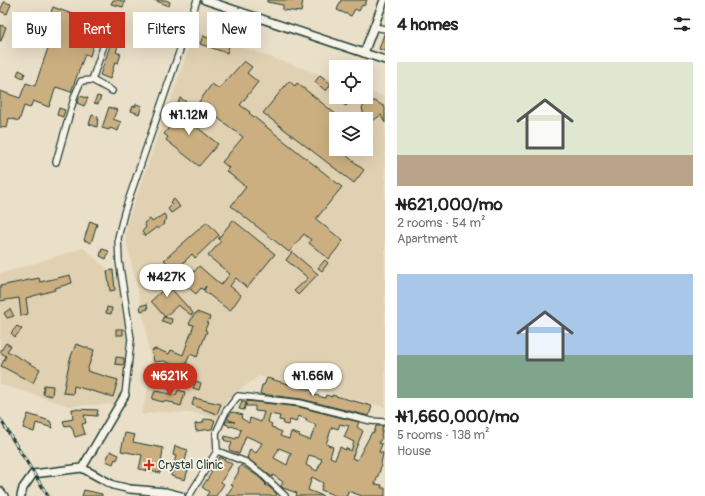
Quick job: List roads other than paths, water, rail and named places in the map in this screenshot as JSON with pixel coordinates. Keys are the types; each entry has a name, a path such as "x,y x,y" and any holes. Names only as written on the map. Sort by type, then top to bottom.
{"street":[{"path":"82,468 125,395 130,339 119,261 118,238 124,213 197,0"},
{"path":"205,0 385,60"},
{"path":"364,53 384,0"},
{"path":"374,27 385,30"},
{"path":"92,80 103,48"},
{"path":"56,162 75,95 81,81 92,80 112,91"},
{"path":"189,496 217,451 216,433 226,411 238,396 300,403 371,421 385,422"},
{"path":"217,451 246,462 262,474 285,496"},
{"path":"21,496 23,488 33,474 82,468 113,484 130,489 165,492 181,496"},
{"path":"0,491 4,496"}],"railway":[{"path":"0,419 48,496"}],"place":[{"name":"Crystal Clinic","path":"149,465"}]}
